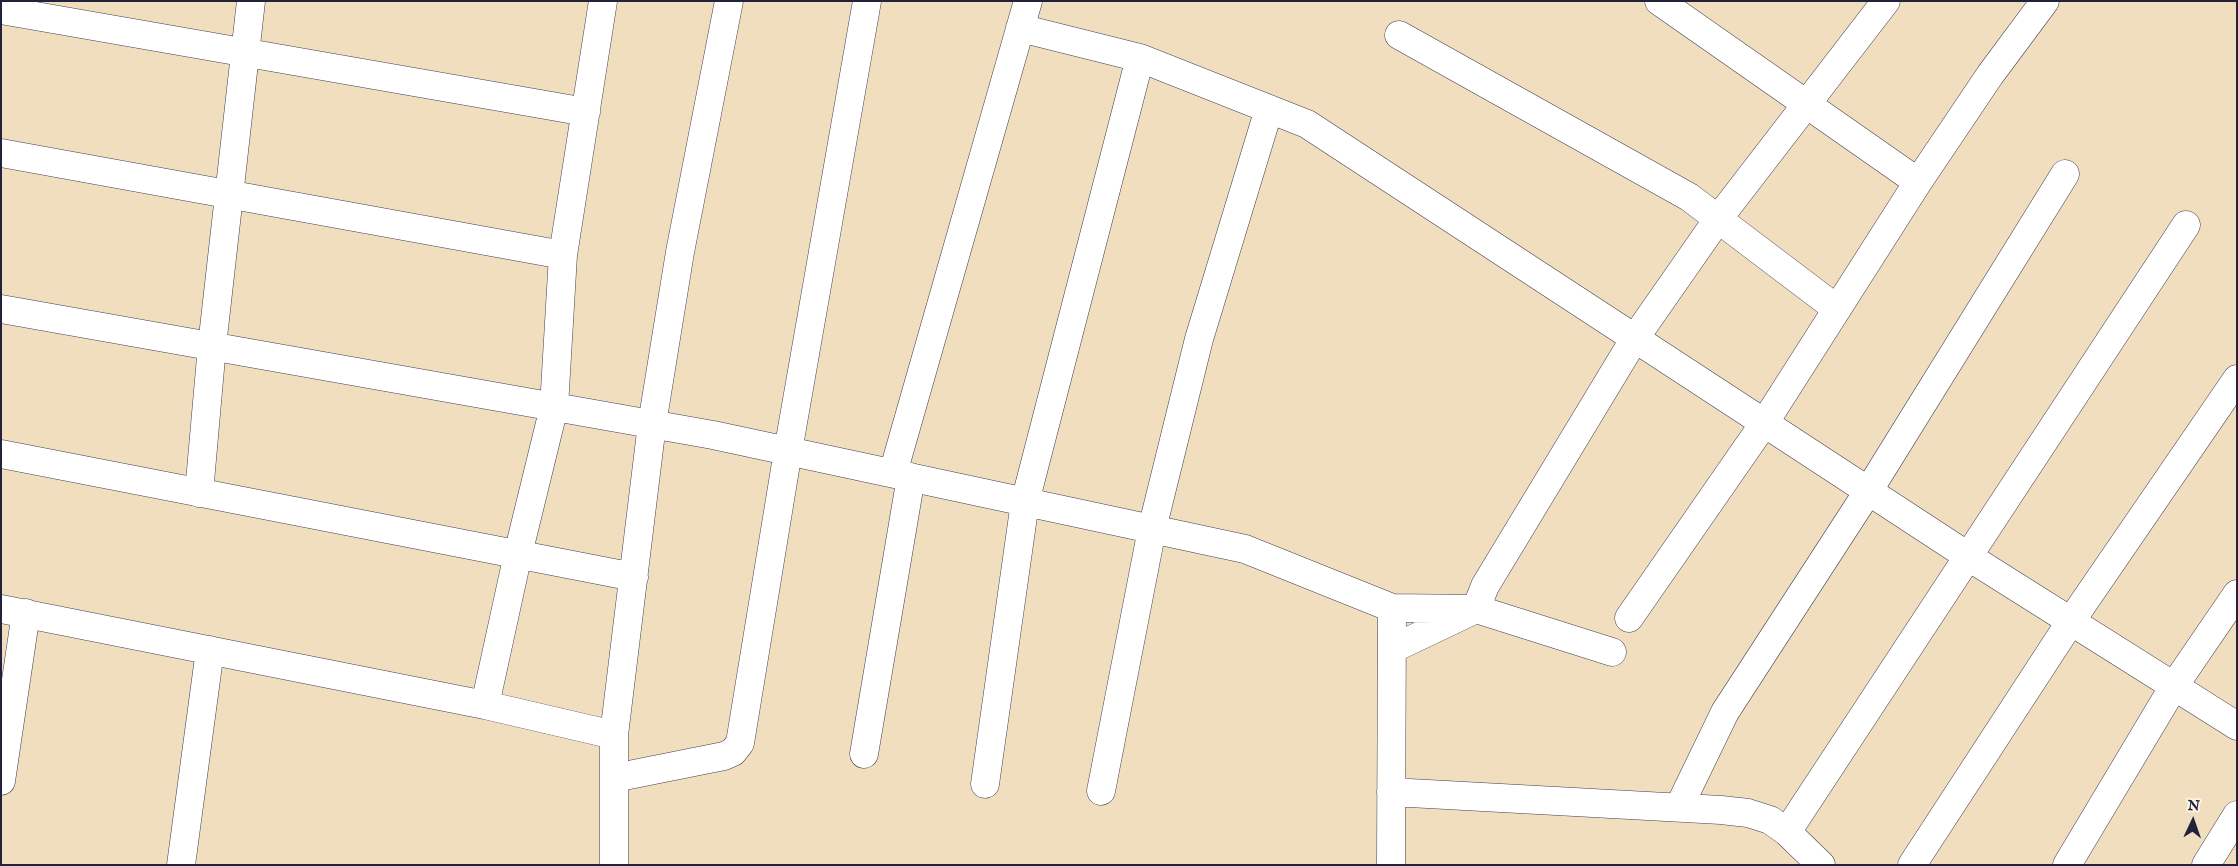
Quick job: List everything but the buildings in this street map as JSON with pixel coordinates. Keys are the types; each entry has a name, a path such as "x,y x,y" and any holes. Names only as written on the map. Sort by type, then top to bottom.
{"street":[{"path":"199,493 212,346 251,1"},
{"path":"485,705 518,554 554,407 563,255 603,1"},
{"path":"614,865 614,735 652,424 680,252 729,1"},
{"path":"614,778 724,756 733,752 740,743 788,451 867,1"},
{"path":"864,754 902,475 1028,1"},
{"path":"1659,1 1918,182"},
{"path":"1392,649 1476,609 1485,586 1636,338 1718,218 1886,1"},
{"path":"1629,618 1765,422 1918,182 1990,75 2044,1"},
{"path":"1,10 586,112"},
{"path":"1020,28 1140,58 1307,124 1968,556 2237,726"},
{"path":"1399,35 1689,198 1837,309"},
{"path":"985,784 1025,502 1140,58"},
{"path":"1101,791 1152,529 1199,340 1269,109"},
{"path":"1,153 563,255"},
{"path":"1679,807 1725,712 1869,490 2064,174"},
{"path":"1787,832 2186,225"},
{"path":"1,309 652,424 902,475 1245,549 1392,608 1476,609 1612,652"},
{"path":"1912,865 2071,621 2237,380"},
{"path":"1,454 634,577"},
{"path":"2067,865 2174,686 2237,594"},
{"path":"1391,865 1392,608"},
{"path":"1,782 14,611 485,705 614,735"},
{"path":"181,865 210,650"},
{"path":"1392,792 1679,807 1748,813 1770,820 1787,832 1821,865"},
{"path":"2206,865 2237,815"}]}
